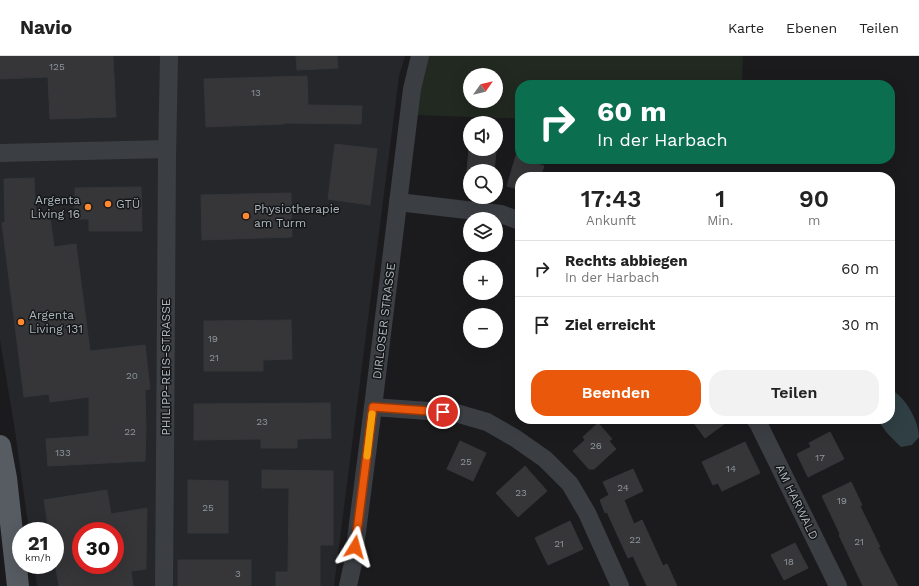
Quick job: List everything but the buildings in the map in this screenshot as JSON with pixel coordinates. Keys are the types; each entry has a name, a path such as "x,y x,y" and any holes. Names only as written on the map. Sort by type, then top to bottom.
{"main road":[{"path":"0,446 6,478 18,586"}],"street":[{"name":"PHILIPP-REIS-STRASSE","path":"164,586 169,56"},
{"name":"DIRLOSER STRASSE","path":"348,586 353,563 412,89 420,56"},
{"path":"0,153 167,149"},
{"path":"398,202 501,214 515,219"},
{"path":"373,407 456,412 487,422 516,438 545,459 570,484 587,513 620,586"},
{"name":"AM HARWALD","path":"758,424 838,586"}],"shaded area":[{"path":"0,56 405,56 399,76 334,586 37,586 35,574 64,574 64,522 28,522 0,340"},
{"path":"428,56 743,56 742,80 515,80 515,118 503,118 503,116 417,115 421,82"},
{"path":"895,392 906,403 914,417 917,424 919,437 912,445 901,447 881,424 895,424"}],"slow traffic":[{"path":"367,456 372,414"}],"place":[{"name":"GTÜ","path":"108,204"},
{"name":"Argenta Living 16","path":"88,207"},
{"name":"Physiotherapie am Turm","path":"246,216"},
{"name":"Argenta Living 131","path":"21,322"}],"route":[{"path":"355,547 373,407 443,412"}]}
